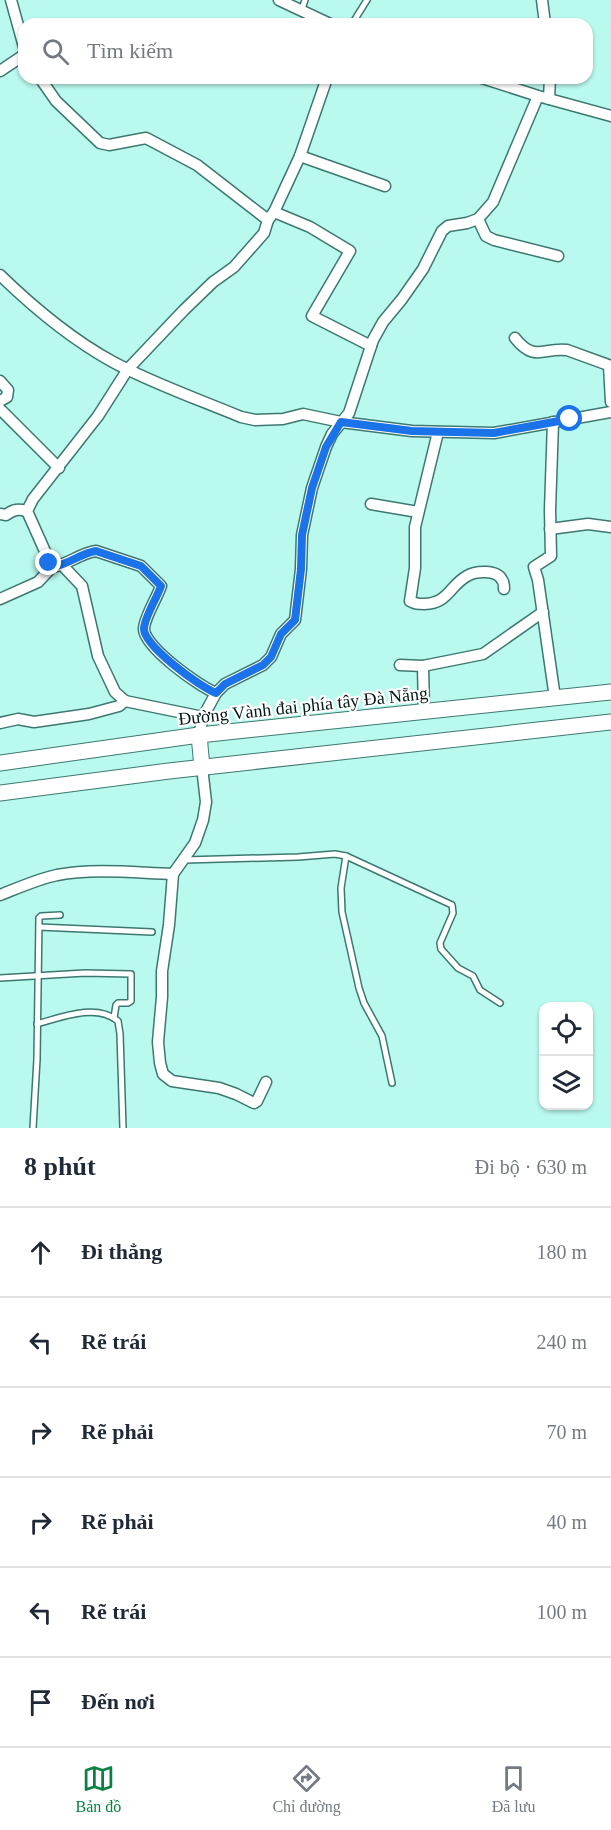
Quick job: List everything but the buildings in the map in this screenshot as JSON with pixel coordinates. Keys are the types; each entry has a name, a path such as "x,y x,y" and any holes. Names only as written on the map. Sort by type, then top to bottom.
{"main road":[{"name":"Đường Vành đai phía tây Đà Nẵng","path":"0,763 198,735 611,692"},
{"path":"0,793 202,767 611,722"},
{"path":"198,735 202,767"}],"street":[{"path":"10,0 18,27"},
{"path":"279,0 304,5 322,18"},
{"path":"542,0 544,18"},
{"path":"0,71 18,59"},
{"path":"44,84 56,102 100,143 109,145 146,138 197,165 271,216 310,227 350,251 312,316 371,346"},
{"path":"27,511 33,499 98,416 128,369 213,282 234,267 264,232 300,156 325,84"},
{"path":"501,84 611,116"},
{"path":"549,99 550,84"},
{"path":"198,735 202,717 216,693 225,684 263,665 271,657 281,634 295,620 302,535 312,488 326,447 349,413 371,346 383,322 423,269 442,231 448,226 467,224 478,219 493,202 538,96"},
{"path":"300,156 385,186"},
{"path":"478,219 486,236 494,240 558,256"},
{"path":"0,275 29,303 89,348 128,369 240,417 255,420 283,419 303,414 341,422 412,431 494,433 611,412"},
{"path":"515,338 529,351 538,354 559,349 567,350 610,366 611,402"},
{"path":"0,381 8,390 7,397 0,401"},
{"path":"0,409 59,468"},
{"path":"552,422 551,556 534,567 555,698"},
{"path":"438,432 415,527 415,568 410,595 413,603 437,601 448,594 462,579 480,572 498,575 502,579 504,589"},
{"path":"371,504 418,512"},
{"path":"0,514 6,515 18,509 27,511 57,566 82,586 98,656 116,692 125,701 202,717"},
{"path":"550,529 588,524 611,527"},
{"path":"0,599 38,582 57,566 90,552 96,551 141,566 161,586 143,628 147,640 187,676 204,689 216,693"},
{"path":"400,665 423,666 483,654 543,612"},
{"path":"423,666 424,713"},
{"path":"0,723 18,719 34,722 88,714 119,706 125,701"},
{"path":"202,767 206,802 199,834 173,874 170,925 162,970 158,1042 160,1063 163,1074 172,1081 219,1088 254,1103 266,1082"},
{"path":"0,895 66,874 121,872 173,874"}],"lane":[{"path":"356,18 367,0"},
{"path":"184,860 335,854 346,856 452,905 453,913 440,943 441,949 458,968 472,976 480,990 500,1003"},
{"path":"346,856 341,888 342,912 361,997 382,1036 392,1083"},
{"path":"33,1128 39,918 60,915"},
{"path":"39,927 152,932"},
{"path":"0,978 38,975 131,974 131,1001 118,1003 114,1018"},
{"path":"37,1024 90,1012 109,1014 118,1021 123,1128"}],"route":[{"path":"49,563 52,567 63,566 96,551 141,566 161,586 143,628 147,640 187,676 204,689 216,693 225,684 263,665 271,657 281,634 295,620 302,535 312,488 326,447 341,422 412,431 494,433 570,419"}]}
